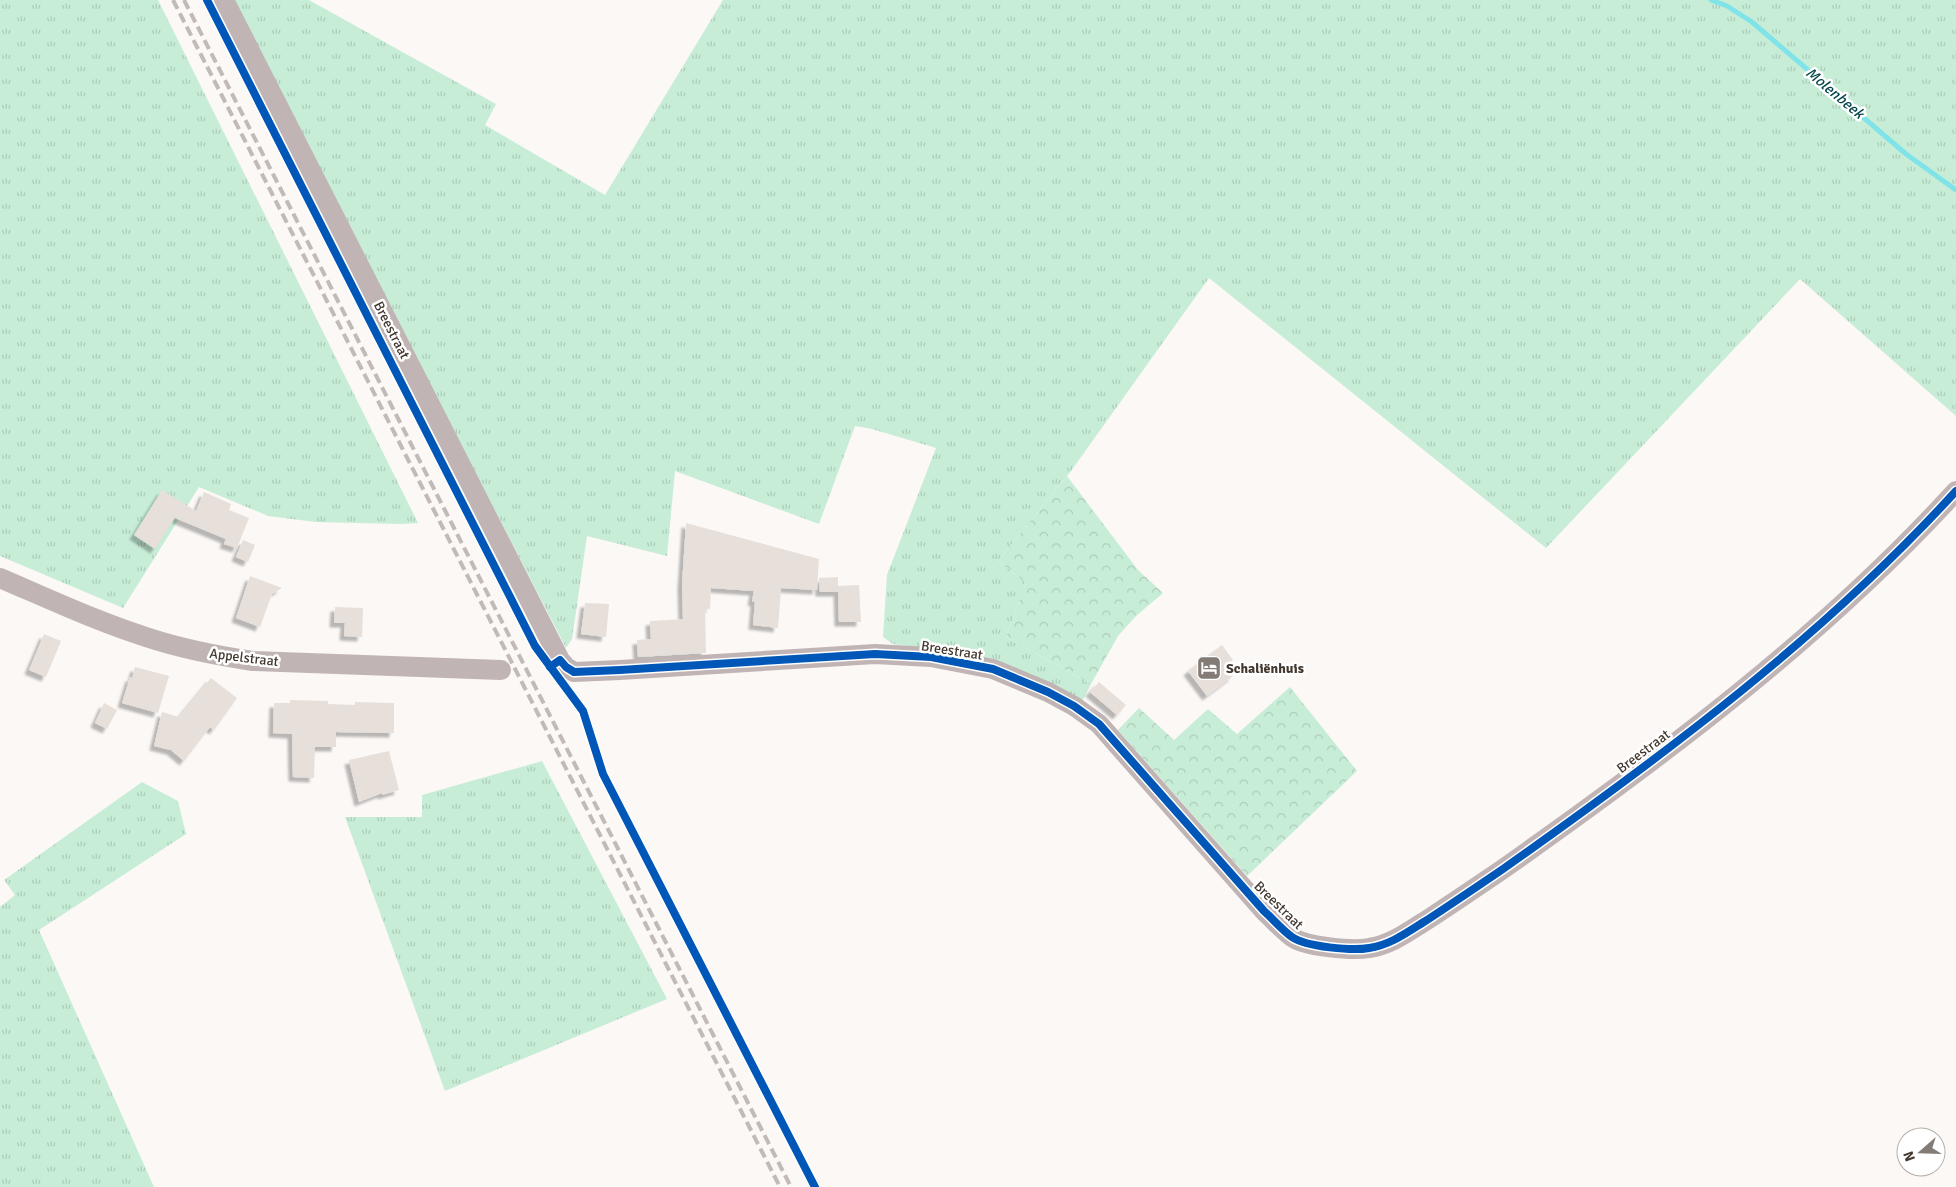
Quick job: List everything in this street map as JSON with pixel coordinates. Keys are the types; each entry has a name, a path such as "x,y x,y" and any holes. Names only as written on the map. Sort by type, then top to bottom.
{"street":[{"name":"Breestraat","path":"224,0 560,660 566,668 574,672 620,670 875,654 931,657 993,670 1056,696 1100,724 1258,904 1294,939 1331,948 1368,949 1402,936 1458,900 1564,826 1652,760 1766,670 1843,602 1926,524 1956,491"},
{"name":"Appelstraat","path":"0,578 93,618 150,639 224,657 254,661 501,670"}],"green space":[{"path":"0,0 158,0 418,523 316,522 268,516 199,487 123,608 0,556"},
{"path":"232,0 309,0 496,104 485,125 605,195 723,0 1956,0 1956,416 1800,279 1546,548 1209,278 1071,471 998,561 1026,583 1006,637 1091,684 1082,702 951,652 893,644 883,637 887,575 936,448 872,429 855,426 819,524 675,471 667,556 587,536 572,639 566,648"},
{"path":"1067,476 1138,570 1163,593 1136,616 1118,636 1091,684 1006,637 1026,583 998,561"},
{"path":"1290,687 1357,771 1247,876 1118,730 1139,708 1174,740 1208,709 1237,734"},
{"path":"542,761 667,999 445,1091 345,817 422,817 422,795"},
{"path":"142,782 178,801 186,834 39,930 154,1187 0,1187 0,907 15,895 4,880"}],"building":[{"path":"162,490 196,511 204,492 231,504 229,510 249,518 237,548 224,544 226,539 175,518 155,549 134,535"},
{"path":"686,523 819,559 817,590 781,588 778,628 753,625 755,602 752,601 754,591 711,588 710,609 705,609 706,653 638,657 637,640 651,639 650,621 683,619 682,585"},
{"path":"243,540 255,545 248,562 236,557"},
{"path":"250,576 282,588 272,594 260,627 236,618"},
{"path":"838,577 838,592 820,592 819,578"},
{"path":"859,585 861,622 839,622 838,586"},
{"path":"585,603 609,604 606,637 581,634"},
{"path":"335,607 363,608 362,637 344,636 345,623 334,623"},
{"path":"44,634 61,641 46,677 29,670"},
{"name":"Schaliënhuis","path":"1222,645 1233,660 1225,666 1233,676 1207,696 1188,671"},
{"path":"135,667 169,676 158,713 122,703"},
{"path":"211,678 237,698 214,730 210,727 184,761 171,750 154,746 162,712 179,717"},
{"path":"1099,682 1126,705 1117,715 1090,692"},
{"path":"290,700 328,701 328,704 355,705 355,702 394,703 394,733 336,732 336,747 315,747 314,778 293,777 292,734 273,733 274,703 290,703"},
{"path":"104,703 117,710 107,729 95,723"},
{"path":"389,751 399,790 382,795 382,793 359,802 349,760"}],"waterway":[{"name":"Molenbeek","path":"1711,0 1727,6 1752,22 1906,154 1956,190"}],"railway":[{"path":"173,0 780,1187"},
{"path":"184,0 791,1187"}],"cycle path":[{"path":"207,0 535,646 583,711 603,774 815,1187"},
{"path":"550,667 560,660 574,672 875,654 931,657 993,669 1048,692 1074,706 1099,724 1264,911 1292,937 1308,943 1330,947 1362,949 1385,944 1400,937 1456,901 1623,783 1682,738 1797,645 1905,544 1956,491"}],"place":[{"name":"Schaliënhuis","path":"1209,668"}]}
